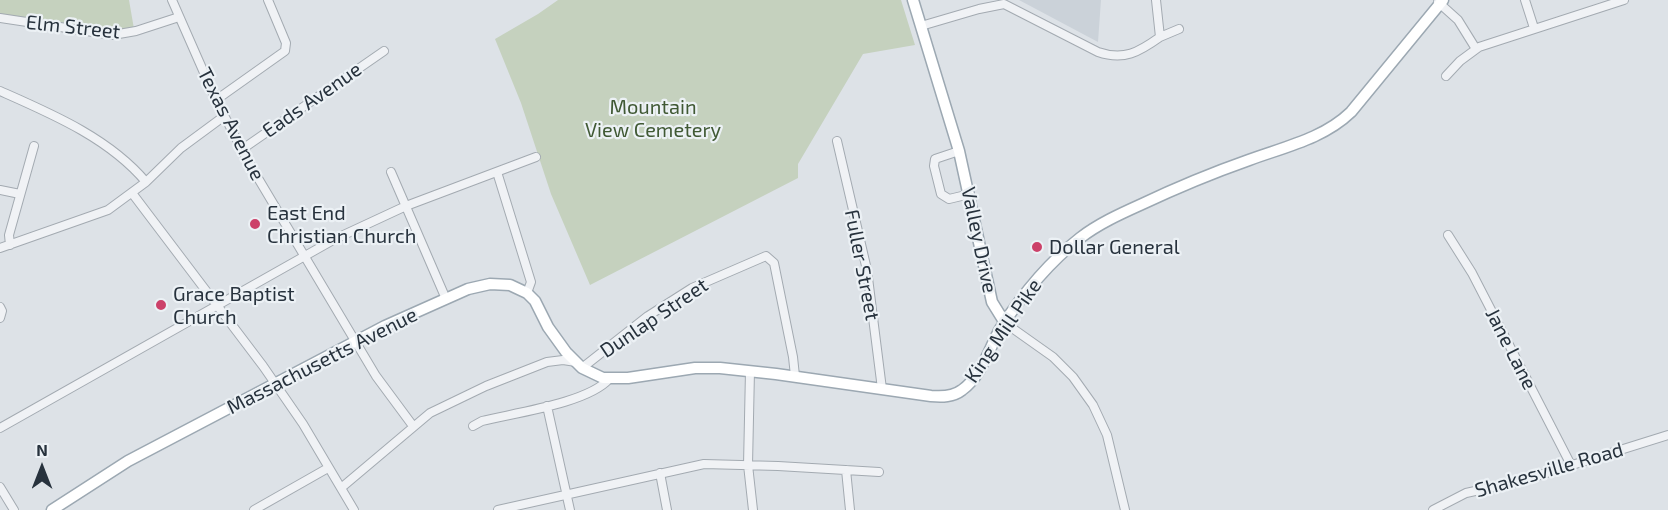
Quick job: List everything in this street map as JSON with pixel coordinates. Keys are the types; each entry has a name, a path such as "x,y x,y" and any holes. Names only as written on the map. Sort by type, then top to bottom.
{"main road":[{"name":"Valley Drive","path":"913,0 959,151 992,302 1005,323"},
{"name":"King Mill Pike","path":"579,365 609,379 695,368 795,376 931,396 955,394 975,377 1005,323 1030,287 1056,258 1084,234 1212,174 1334,127 1351,112 1440,1"},
{"name":"Massachusetts Avenue","path":"52,510 129,461 356,342 468,289 490,284 510,285 527,293"},
{"path":"527,293 535,302 556,340 579,365"}],"street":[{"name":"Texas Avenue","path":"172,0 223,117 241,150 376,376 413,426"},
{"path":"216,100 285,51 286,43 268,0"},
{"path":"1156,0 1160,37"},
{"path":"1525,0 1534,28"},
{"path":"1446,76 1476,49 1624,0"},
{"path":"1440,1 1458,20 1476,49"},
{"path":"921,26 998,4 1010,6 1092,50 1109,56 1123,56 1142,50 1160,37 1179,29"},
{"name":"Elm Street","path":"0,18 113,35 136,32 179,17"},
{"name":"Eads Avenue","path":"241,150 384,51"},
{"path":"0,92 83,132 123,159 146,182"},
{"path":"0,248 97,216 146,182 181,148 223,117"},
{"name":"Fuller Street","path":"837,141 867,270 882,389"},
{"path":"10,244 9,235 34,146"},
{"path":"959,151 937,157 934,163 941,194 949,199 970,194"},
{"path":"0,428 305,256 406,206 536,157"},
{"path":"391,172 447,299"},
{"path":"497,172 531,282 527,293"},
{"path":"0,190 20,194"},
{"path":"132,193 276,385 303,424 354,510"},
{"name":"Jane Lane","path":"1448,235 1472,273 1571,465"},
{"name":"Dunlap Street","path":"579,365 683,293 711,278 766,256 774,262 789,333 795,376"},
{"path":"0,307 2,314 0,318"},
{"name":"Valley Drive","path":"1005,323 1053,357 1093,405 1107,435 1125,510"},
{"path":"341,488 430,413 531,368 554,361 579,365"},
{"path":"750,371 748,465 753,510"},
{"path":"473,426 482,421 591,393 609,379"},
{"path":"547,406 570,510"},
{"name":"Shakesville Road","path":"1433,510 1466,493 1521,481 1668,435"},
{"path":"498,510 704,464 879,472"},
{"path":"254,510 328,468"},
{"path":"846,470 850,510"},
{"path":"660,473 667,510"},
{"path":"0,487 14,510"}],"shaded area":[{"path":"1019,0 1101,0 1098,42"}],"green space":[{"path":"0,0 129,0 134,29 114,32 0,15"},
{"name":"Mountain View Cemetery","path":"558,0 901,0 915,45 863,54 798,164 798,178 590,285 551,194 521,103 495,39"}],"place":[{"name":"East End Christian Church","path":"255,224"},
{"name":"Dollar General","path":"1037,247"},
{"name":"Grace Baptist Church","path":"161,305"}]}
